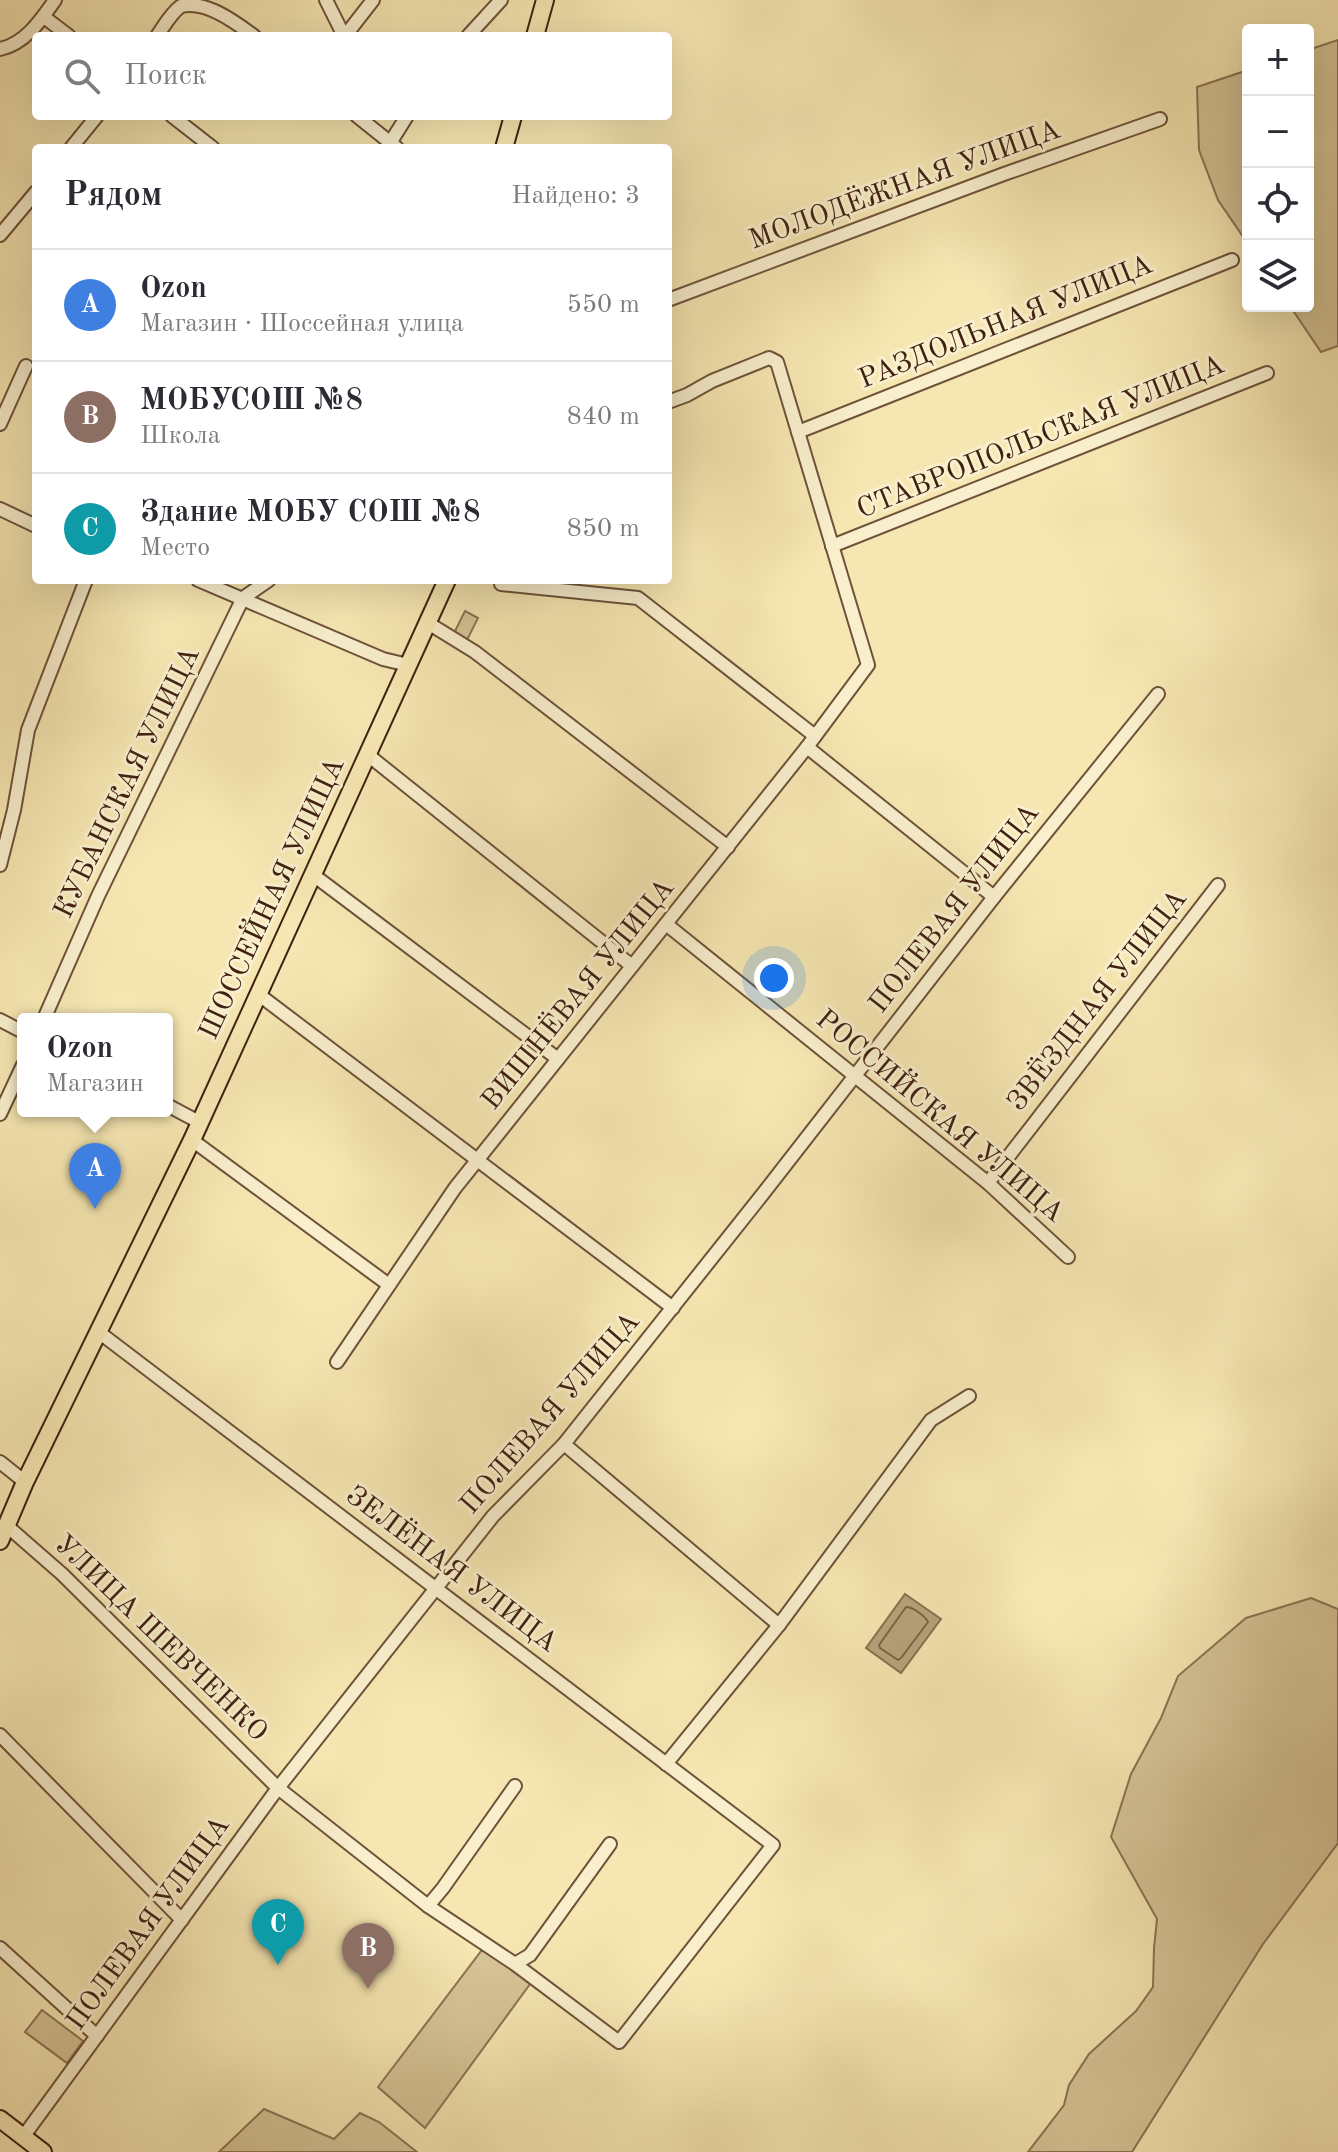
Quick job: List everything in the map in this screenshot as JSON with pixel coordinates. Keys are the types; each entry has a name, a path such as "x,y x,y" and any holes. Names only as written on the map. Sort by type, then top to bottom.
{"main road":[{"path":"536,32 545,0"},
{"path":"505,144 512,120"},
{"name":"ШОССЕЙНАЯ УЛИЦА","path":"4,1534 25,1482 192,1140 445,584"},
{"path":"0,2119 33,2147"}],"street":[{"path":"0,49 17,45 44,17 55,0"},
{"path":"160,32 183,5 201,0 249,32"},
{"path":"326,0 342,32"},
{"path":"347,32 373,0"},
{"path":"472,32 501,0"},
{"path":"44,17 64,32"},
{"name":"МОЛОДЁЖНАЯ УЛИЦА","path":"672,298 1160,119"},
{"path":"74,144 94,120"},
{"path":"177,120 208,144"},
{"path":"362,120 393,144"},
{"path":"394,144 405,120"},
{"path":"0,235 32,197"},
{"name":"РАЗДОЛЬНАЯ УЛИЦА","path":"798,432 1232,260"},
{"path":"672,401 769,358 777,362 832,546"},
{"path":"0,424 26,366"},
{"name":"СТАВРОПОЛЬСКАЯ УЛИЦА","path":"832,546 1267,373"},
{"path":"0,509 32,524"},
{"name":"ВИШНЁВАЯ УЛИЦА","path":"337,1362 477,1159 728,847 868,665 832,546"},
{"path":"0,865 14,810 28,730 84,584"},
{"path":"208,584 383,659 408,665"},
{"name":"КУБАНСКАЯ УЛИЦА","path":"47,1013 98,896 243,598 263,584"},
{"path":"501,584 638,598 994,897"},
{"path":"428,623 475,652 728,847"},
{"name":"ПОЛЕВАЯ УЛИЦА","path":"33,2147 97,2036 278,1788 493,1516 564,1444 994,897 1158,694"},
{"path":"368,755 632,966"},
{"path":"312,874 558,1059"},
{"name":"ЗВЁЗДНАЯ УЛИЦА","path":"988,1183 1218,885"},
{"name":"РОССИЙСКАЯ УЛИЦА","path":"666,924 988,1183 1068,1257"},
{"path":"258,994 673,1308"},
{"path":"0,1114 17,1078"},
{"path":"173,1108 199,1122"},
{"path":"192,1140 389,1285"},
{"name":"ЗЕЛЁНАЯ УЛИЦА","path":"100,1333 773,1845 619,2042"},
{"path":"666,1764 779,1625 931,1420 969,1396"},
{"path":"564,1444 779,1625"},
{"path":"0,1462 25,1482"},
{"name":"УЛИЦА ШЕВЧЕНКО","path":"4,1534 62,1574 278,1788 428,1906 515,1964 619,2042"},
{"path":"0,1735 182,1920"},
{"path":"428,1906 515,1786"},
{"path":"515,1964 530,1955 610,1844"},
{"path":"0,1948 97,2036"}],"shaded area":[{"path":"1338,40 1338,346 1321,352 1294,312 1314,312 1314,48"},
{"path":"1242,72 1242,235 1218,200 1199,150 1197,87"},
{"path":"465,611 478,618 467,640 454,633"},
{"path":"1311,1598 1338,1609 1338,1843 1263,1944 1132,2152 1028,2152 1064,2105 1069,2085 1089,2054 1136,2011 1153,1987 1157,1919 1111,1837 1131,1774 1161,1718 1178,1676 1246,1618"},
{"path":"485,1946 533,1980 425,2128 378,2087"},
{"path":"42,2010 83,2041 67,2063 25,2032"},
{"path":"264,2109 334,2139 360,2113 379,2122 417,2152 219,2152"}],"water":[{"path":"905,1594 941,1619 901,1673 866,1648"}],"place":[{"name":"Ozon","path":"95,1209"},
{"name":"Здание МОБУ СОШ №8","path":"278,1965"},
{"name":"МОБУСОШ №8","path":"368,1989"}]}
